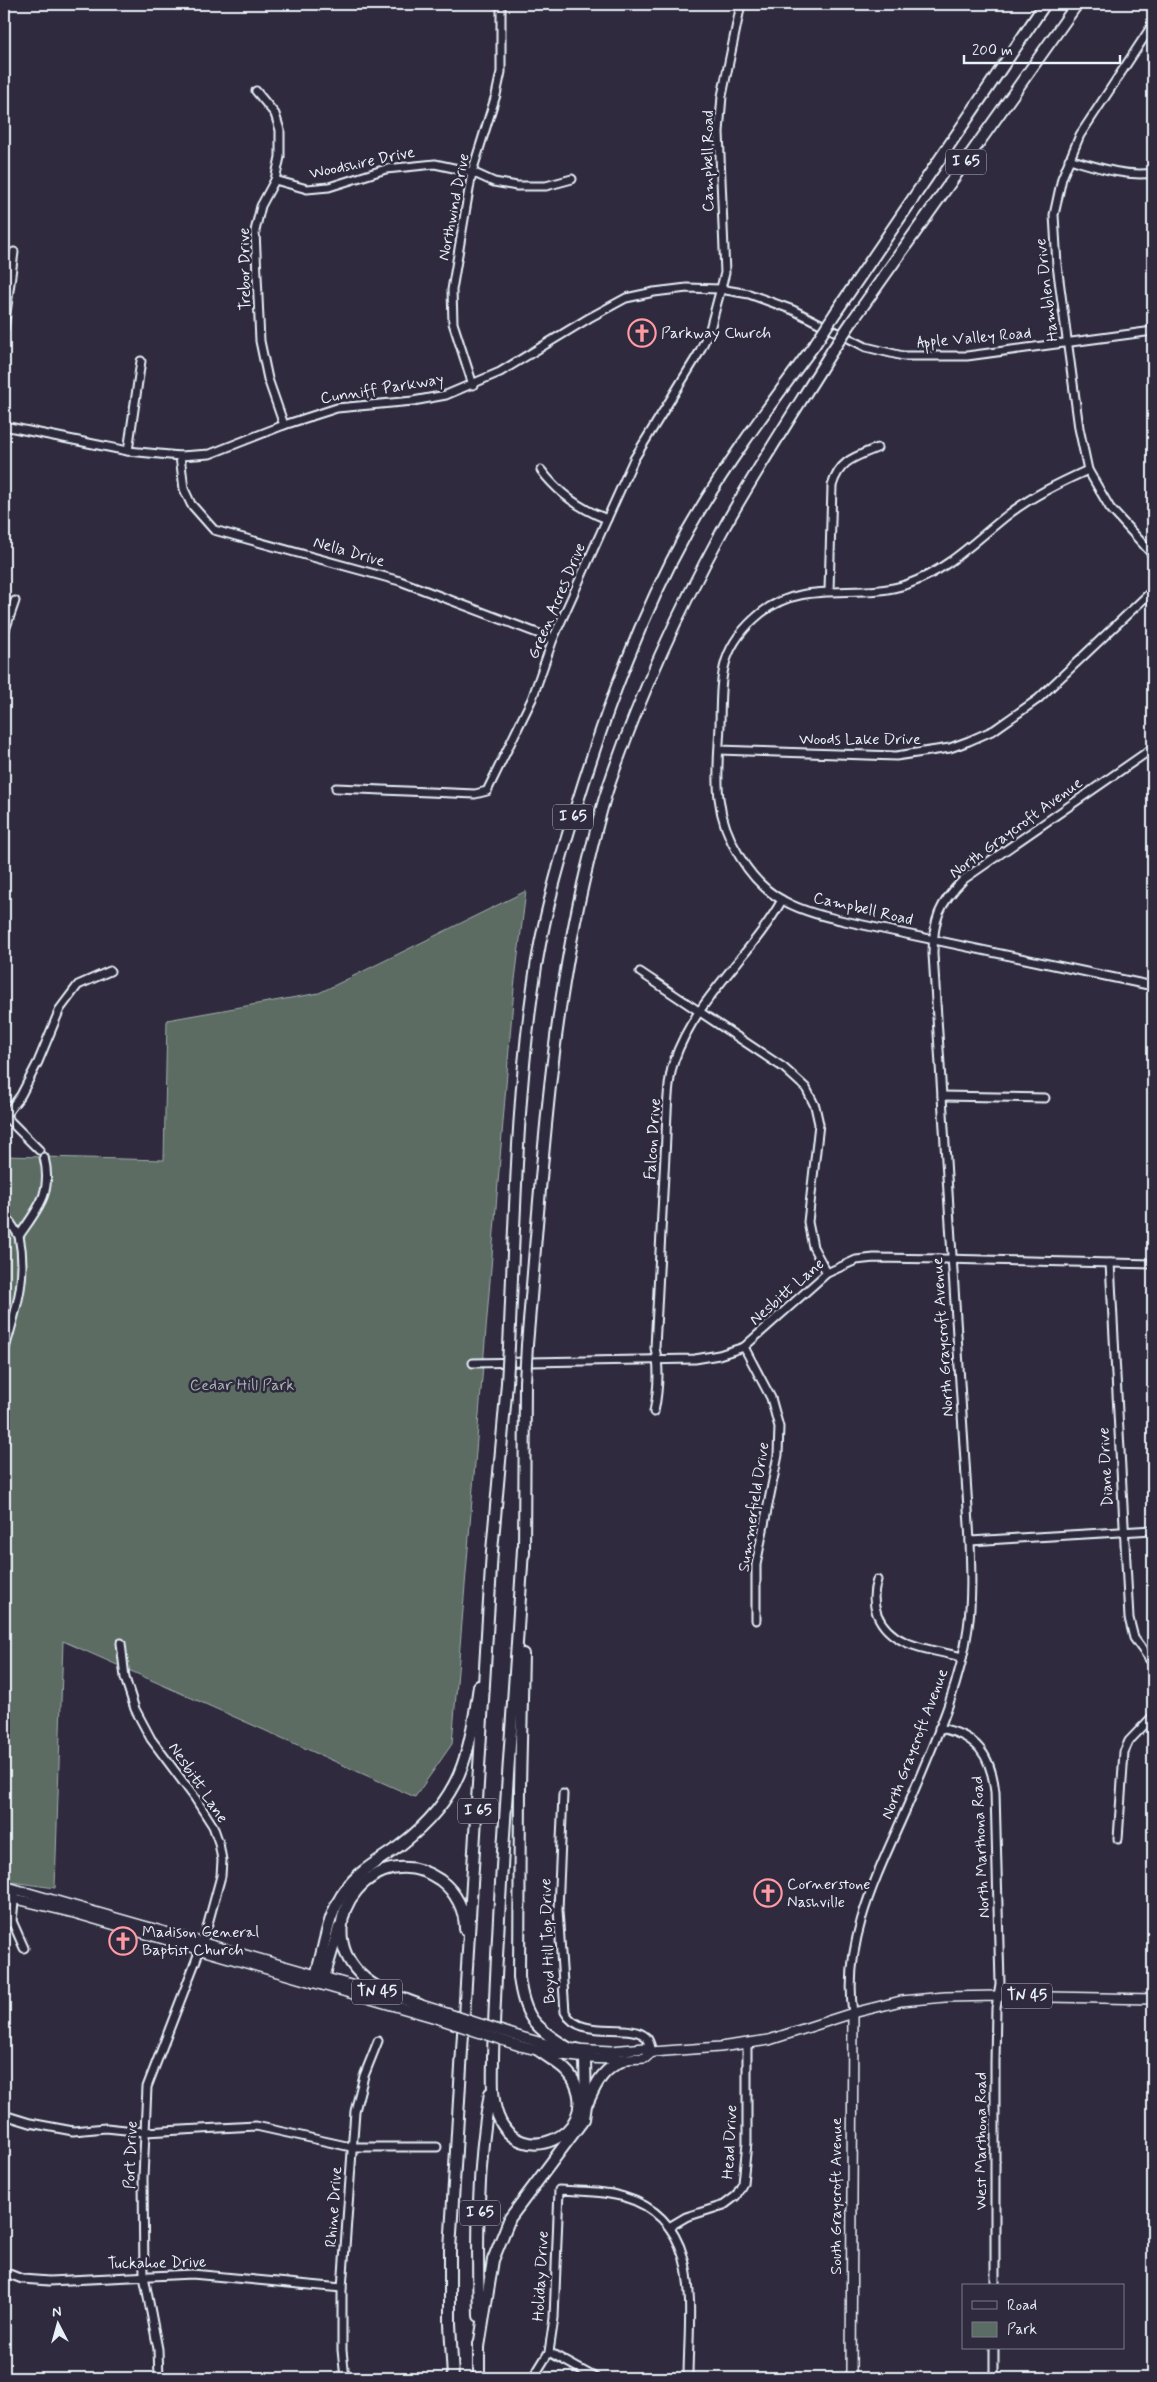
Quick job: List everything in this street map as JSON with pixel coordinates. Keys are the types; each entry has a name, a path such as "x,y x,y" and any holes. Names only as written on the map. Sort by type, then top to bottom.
{"highway":[{"name":"I 65","path":"453,2378 450,2324 450,2250 492,1551 510,1346 524,1063 533,984 570,826 616,688 665,573 689,528 742,443 815,344 1045,4"},
{"name":"I 65","path":"479,2378 478,2280 483,2149 484,2129 492,2080 496,1963 523,1549 527,1345 551,1070 579,898 609,786 644,690 722,532 832,351 1077,4"},
{"path":"479,2348 493,2260 510,2218 576,2132 584,2118 586,2105 585,2060 573,2049 546,2035 534,2022 522,2002 519,1977 520,1787 525,1593 523,1549"},
{"path":"319,1979 335,1908 344,1890 357,1876 395,1849 426,1823 458,1778 472,1738 489,1618"},
{"path":"319,1979 345,1910 355,1890 365,1881 383,1871 403,1868 415,1869 428,1872 445,1883 458,1898 465,1925 465,2003"},
{"path":"345,1910 342,1924 343,1941 349,1960 355,1968 361,1975 383,1990 420,2005"},
{"path":"492,2080 496,2109 503,2126 509,2133 522,2141 536,2144 560,2137 574,2121 578,2112 578,2091 564,2068 538,2050"},
{"path":"586,2105 600,2075 614,2064 626,2059"}],"main road":[{"name":"TN 45","path":"4,1886 16,1888 521,2041 573,2049 610,2051 645,2048 652,2052 747,2044 786,2035 853,2013 901,2001 945,1997 998,1996 1153,1999"},
{"name":"TN 45","path":"4,1896 202,1945"},
{"name":"TN 45","path":"319,1979 420,2005 436,2014"},
{"name":"South Graycroft Avenue","path":"851,2378 853,2013"},
{"name":"TN 45","path":"521,2041 538,2050 585,2060 645,2058 652,2052"}],"street":[{"name":"Northwind Drive","path":"472,384 453,323 452,290 472,172 496,95 501,72 500,4"},
{"name":"Campbell Road","path":"720,289 724,273 719,132 722,96 741,4"},
{"name":"Hamblen Drive","path":"1153,24 1085,125 1069,159 1054,215 1054,243 1067,342 1082,444 1088,470 1110,508 1153,555"},
{"name":"Trebor Drive","path":"256,91 275,114 280,130 280,156 276,180 261,206 255,231 260,341 268,379 284,425"},
{"path":"1069,159 1110,171 1128,174 1153,173"},
{"name":"Woodshire Drive","path":"276,180 307,189 329,187 386,169 435,164 472,172 494,182 517,186 546,186 572,179"},
{"path":"4,329 14,252"},
{"name":"Cunniff Parkway","path":"4,426 128,451 180,456 210,454 284,425 337,408 413,401 446,395 500,372 626,298 687,288 720,289"},
{"name":"Apple Valley Road","path":"720,289 749,294 793,310 866,347 894,355 948,357 1153,331"},
{"name":"Green Acres Drive","path":"336,788 475,794 487,791 532,699 553,639 634,458 699,353 710,329 720,289"},
{"path":"128,451 141,362"},
{"path":"830,591 832,486 836,474 844,464 855,456 877,448"},
{"name":"Nella Drive","path":"180,456 184,489 191,504 214,530 400,581 553,639"},
{"path":"541,470 552,485 567,498 591,513 607,519"},
{"name":"Campbell Road","path":"1088,470 1025,503 953,561 930,575 892,588 809,592 789,597 762,612 748,625 729,650 722,673 719,797 726,829 742,861 761,883 782,900 822,916 1153,986"},
{"name":"Woods Lake Drive","path":"719,750 896,756 950,748 970,742 994,730 1038,699 1153,590"},
{"path":"4,633 15,601"},
{"name":"North Graycroft Avenue","path":"853,2013 851,1975 862,1918 875,1878 938,1728 962,1657 968,1630 971,1594 970,1541 933,939 937,913 949,894 964,880 1153,748"},
{"name":"Falcon Drive","path":"654,1412 658,1360 655,1348 669,1095 674,1061 699,1012 752,944 782,900"},
{"path":"39,1150 5,1116 21,1095 38,1062 60,1009 78,985 110,971"},
{"path":"640,972 793,1075 811,1096 817,1114 818,1130 808,1222 813,1247 827,1273"},
{"path":"942,1096 1045,1098"},
{"path":"19,1236 41,1204 47,1189 48,1173 44,1158"},
{"path":"4,1213 19,1236 24,1266 22,1284 4,1352"},
{"name":"Nesbitt Lane","path":"473,1363 708,1358 744,1347 827,1273 848,1263 863,1259 952,1259 1153,1264"},
{"name":"Diane Drive","path":"1110,1263 1123,1531 1130,1624 1134,1638 1153,1664"},
{"name":"Summerfield Drive","path":"744,1347 771,1398 779,1427 778,1455 756,1565 756,1620"},
{"path":"970,1541 1153,1530"},
{"path":"877,1580 874,1588 875,1610 883,1627 892,1636 909,1644 962,1657"},
{"name":"Nesbitt Lane","path":"121,1643 125,1678 135,1709 151,1739 213,1826 219,1843 222,1860 221,1876 202,1945"},
{"path":"1118,1839 1124,1752 1129,1741 1153,1716"},
{"name":"North Marthona Road","path":"938,1728 951,1730 974,1742 991,1766 995,1792 1000,1984 998,1996"},
{"name":"Boyd Hill Top Drive","path":"563,1794 558,1910 565,2012 568,2018 581,2026 626,2031 644,2036 649,2041 652,2052"},
{"path":"16,1888 12,1921 24,1948"},
{"path":"4,1926 12,1921"},
{"name":"Port Drive","path":"159,2378 158,2349 144,2276 143,2178 147,2087 202,1945"},
{"name":"West Marthona Road","path":"995,2284 995,2064 998,1996"},
{"name":"Rhine Drive","path":"345,2378 342,2350 342,2288 352,2147 357,2102 364,2076 378,2040"},
{"name":"Head Drive","path":"669,2227 686,2217 724,2204 736,2196 743,2183 747,2143 747,2044"},
{"path":"4,2115 30,2123 73,2131 106,2128 145,2132 256,2126 352,2147 438,2147"},
{"name":"Holiday Drive","path":"533,2378 549,2352 554,2318 559,2190 623,2197 639,2203 669,2227"},
{"path":"669,2227 683,2251 688,2273 688,2378"},
{"name":"Tuckahoe Drive","path":"4,2272 22,2279 49,2281 192,2274 342,2288"},
{"path":"994,2350 994,2378"},
{"path":"549,2352 596,2378"}],"green space":[{"name":"Cedar Hill Park","path":"526,891 514,988 452,1744 415,1797 63,1641 55,1888 4,1881 4,1156 164,1160 167,1020 319,993"}],"place":[{"name":"Parkway Church","path":"642,333"},
{"name":"Cornerstone Nashville","path":"768,1893"},
{"name":"Madison General Baptist Church","path":"123,1941"}]}
